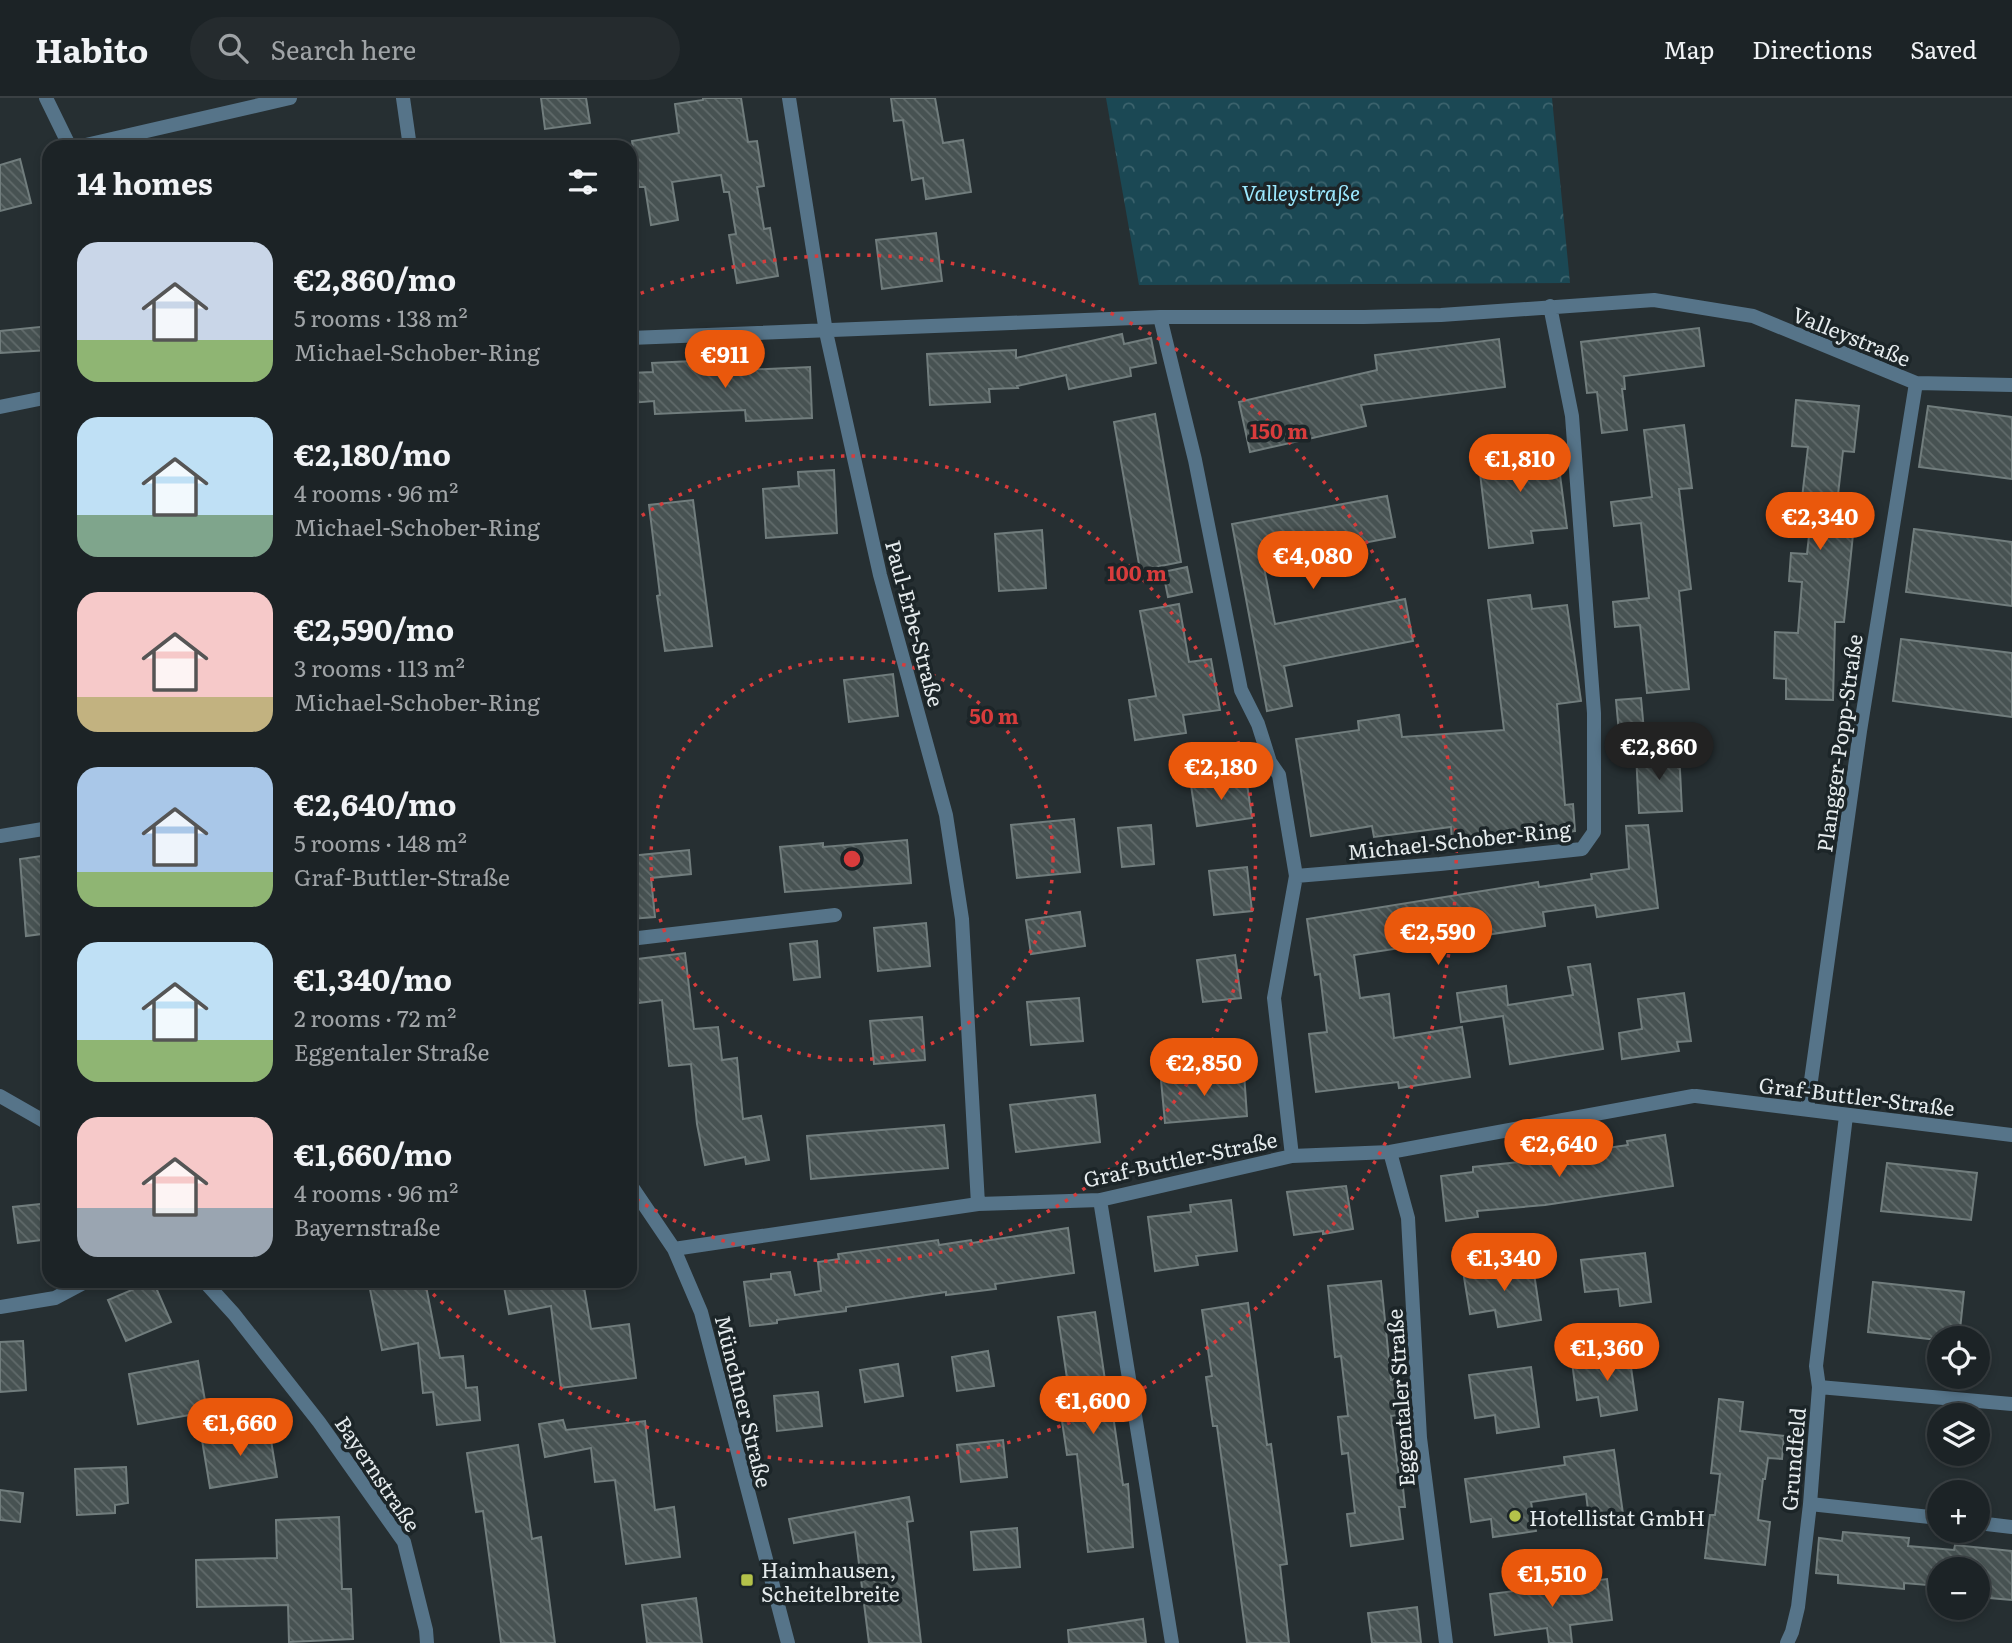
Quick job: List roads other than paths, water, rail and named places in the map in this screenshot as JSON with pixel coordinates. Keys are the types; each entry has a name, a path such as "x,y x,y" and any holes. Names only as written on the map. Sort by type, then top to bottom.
{"street":[{"path":"46,98 67,140"},
{"path":"107,140 290,98"},
{"path":"403,98 409,140"},
{"name":"Paul-Erbe-Straße","path":"789,98 826,331 880,575 946,815 962,919 978,1204"},
{"name":"Valleystraße","path":"637,338 1160,317 1364,317 1654,300 1753,316 1916,383 2012,385"},
{"name":"Michael-Schober-Ring","path":"1296,876 1582,849 1594,832 1594,713 1572,416 1550,306"},
{"path":"1160,317 1195,460 1241,690 1258,724 1270,762 1279,775 1296,876 1274,998 1292,1156"},
{"name":"Plangger-Popp-Straße","path":"1807,1110 1860,731 1916,383"},
{"path":"0,407 42,398"},
{"path":"0,836 42,829"},
{"path":"637,938 835,915"},
{"path":"0,1096 42,1118"},
{"name":"Graf-Buttler-Straße","path":"674,1249 978,1204 1100,1200 1292,1156 1390,1152 1695,1097 2012,1135"},
{"path":"1819,1387 1816,1366 1846,1116"},
{"name":"Eggentaler Straße","path":"1390,1152 1408,1218 1420,1438 1446,1643"},
{"name":"Münchner Straße","path":"637,1194 674,1249 701,1312 788,1643"},
{"path":"1100,1200 1172,1643"},
{"path":"0,1307 55,1298 74,1288"},
{"name":"Bayernstraße","path":"210,1288 319,1422 404,1542 427,1643"},
{"name":"Grundfeld","path":"1787,1643 1798,1607 1810,1504 1819,1387 2012,1404"},
{"path":"1810,1504 1927,1517"},
{"path":"1990,1524 2012,1527"}],"place":[{"name":"Hotellistat GmbH","path":"1515,1516"},
{"name":"Haimhausen, Scheitelbreite","path":"747,1580"}]}
